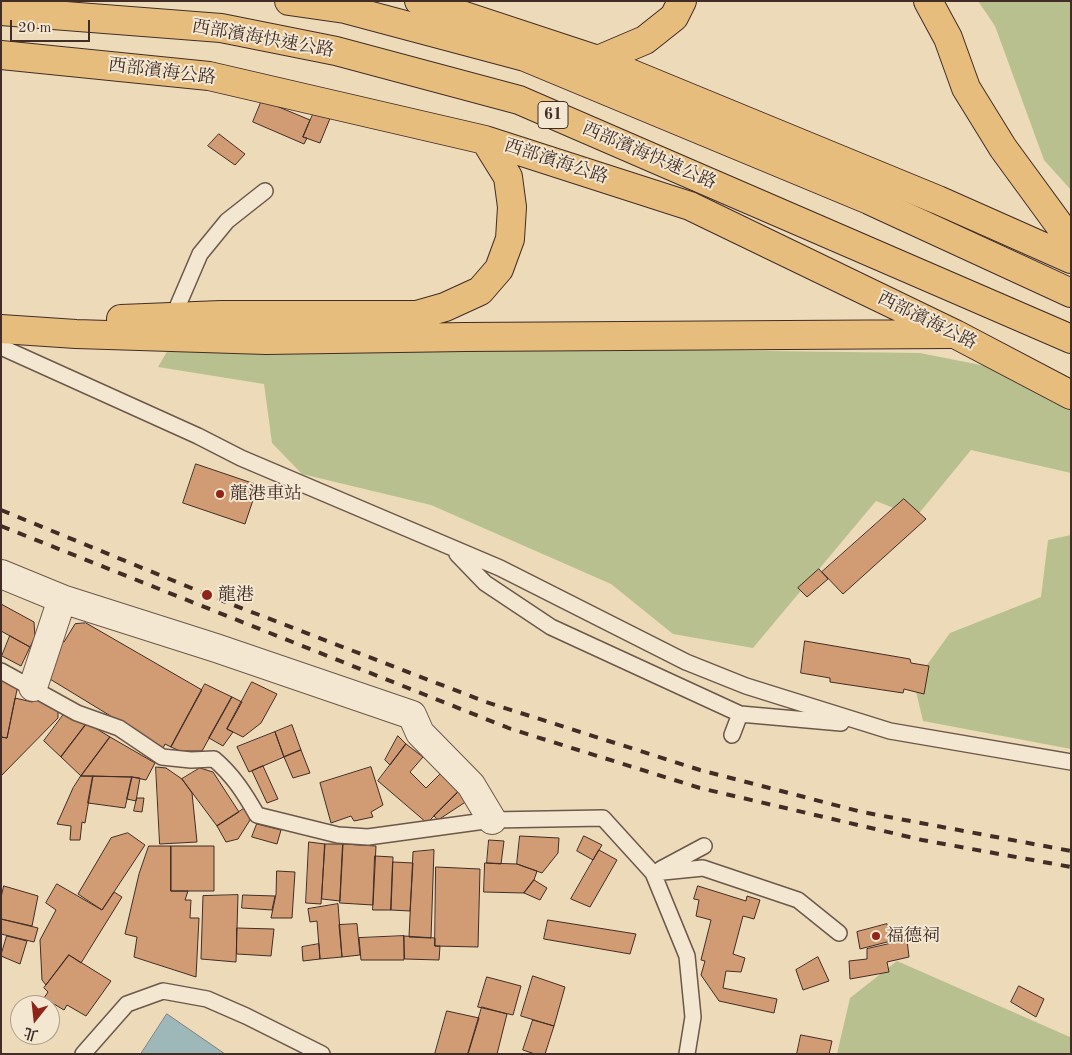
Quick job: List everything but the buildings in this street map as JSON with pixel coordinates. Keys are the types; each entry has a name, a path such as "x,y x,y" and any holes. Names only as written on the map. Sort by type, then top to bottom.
{"main road":[{"name":"61","path":"289,1 345,9 525,57 869,200 1071,293"},
{"path":"419,1 598,60 929,196 1071,258"},
{"path":"598,60 644,40 674,17 682,1"},
{"path":"928,1 948,38 966,88 1003,148 1071,241"},
{"name":"西部濱海快速公路","path":"1,11 221,28 336,51 519,100 1071,339"},
{"name":"西部濱海公路","path":"1,55 209,76 485,140 690,206 955,334 1071,395"},
{"path":"1,324 221,315 417,315 445,307 480,291 500,269 510,239 512,207 508,178 485,140"},
{"path":"1,329 76,334 266,340 955,334"}],"street":[{"path":"1,574 62,599 216,648 412,715 420,733 471,784 492,820"},
{"path":"33,688 62,599"}],"lane":[{"path":"173,317 200,254 227,221 265,191"},
{"path":"1,347 198,436 242,458 500,568 686,662 746,686 890,731"},
{"path":"452,548 485,583 551,628 740,714 832,722 1071,762"},
{"path":"1,671 77,712 119,728 162,757 191,760 214,759 229,772 257,815 338,835 368,837 492,820 603,818 653,873 687,956 693,1017 687,1054"},
{"path":"732,735 740,714"},
{"path":"653,873 704,846"},
{"path":"653,873 703,868 798,900 839,933"},
{"path":"83,1054 127,1004 163,991 207,999 322,1054"}],"green space":[{"path":"978,1 1071,1 1071,190 1044,160 995,26"},
{"path":"172,343 920,353 1021,373 1071,400 1071,473 971,450 916,517 876,501 753,648 673,634 611,584 431,505 302,474 272,443 264,384 158,367"},
{"path":"1071,535 1071,749 923,721 914,683 950,633 1041,597 1048,540"},
{"path":"897,961 1070,1037 1071,1033 1071,1054 837,1054 850,998"}],"water":[{"path":"167,1014 225,1054 141,1054"}],"railway":[{"path":"1,510 223,601 486,702 700,770 862,812 1071,851"},
{"path":"1,526 511,729 700,788 922,840 1071,867"}],"place":[{"name":"龍港車站","path":"220,494"},
{"name":"龍港","path":"207,595"},
{"name":"福德祠","path":"876,936"}]}
